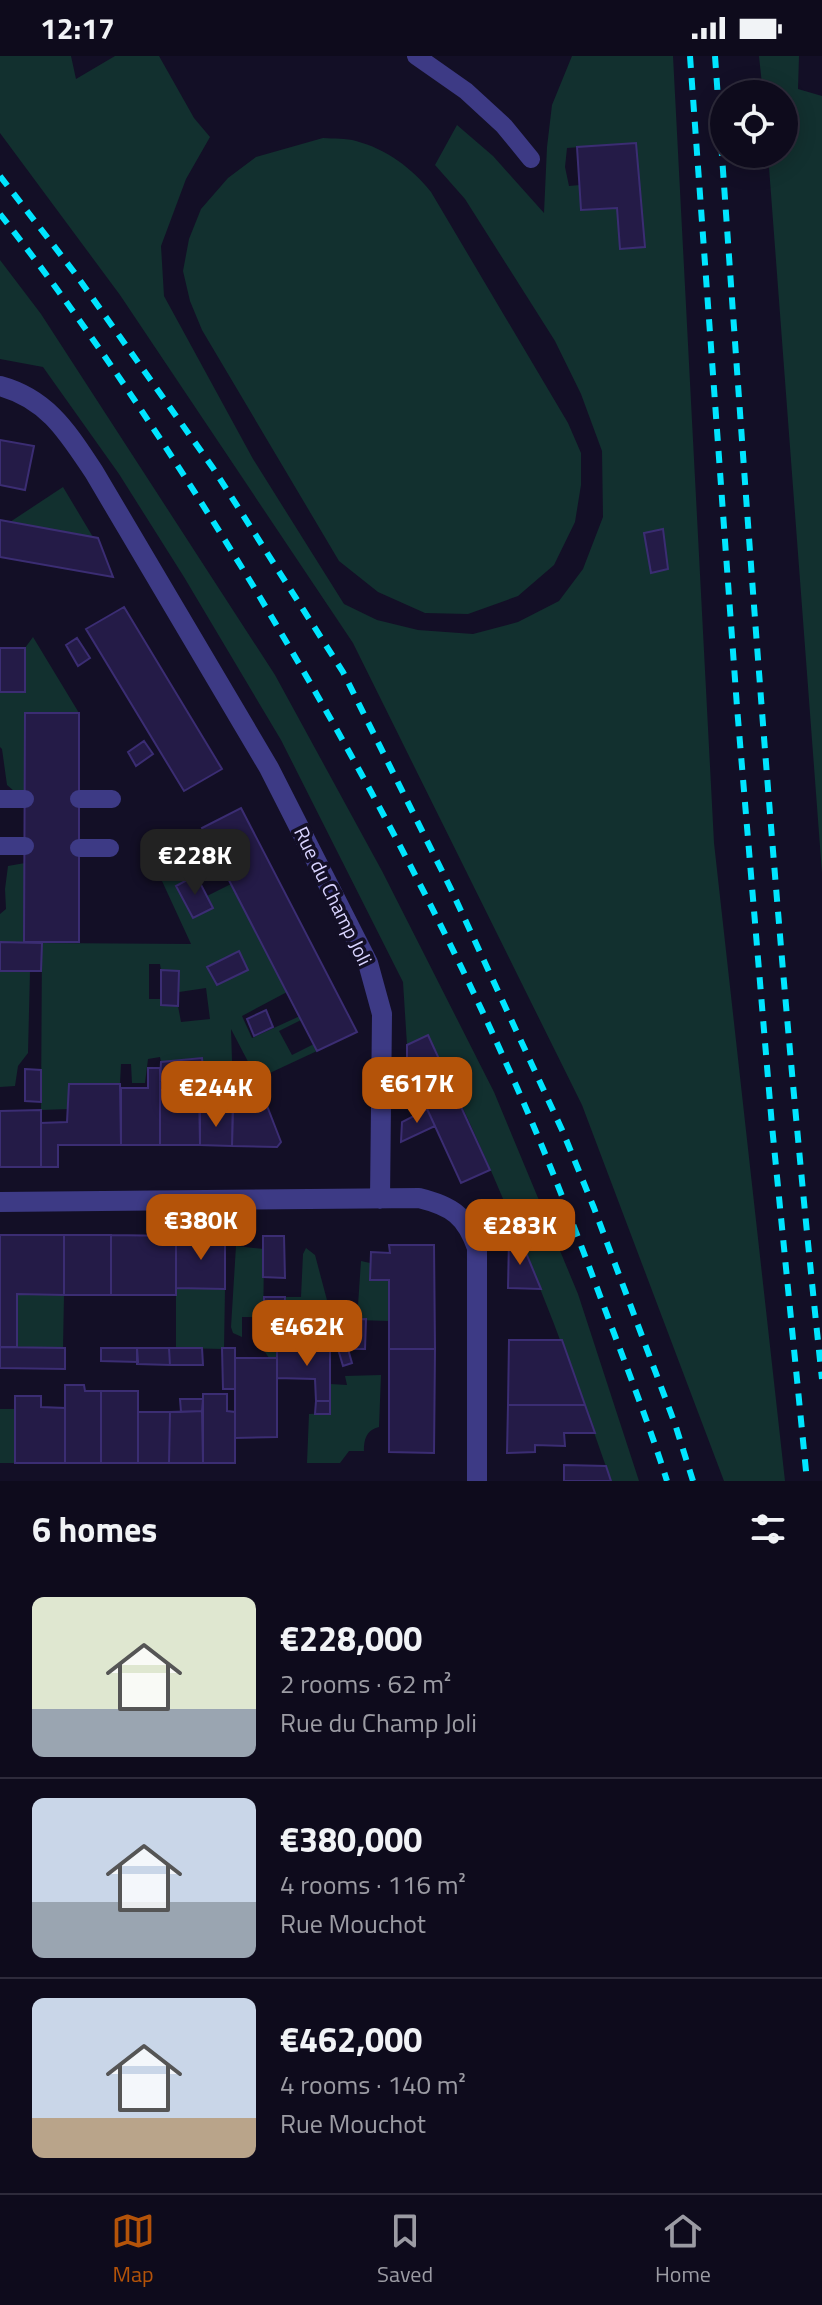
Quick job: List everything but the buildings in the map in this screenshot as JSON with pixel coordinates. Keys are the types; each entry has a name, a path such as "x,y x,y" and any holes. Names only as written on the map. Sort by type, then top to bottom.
{"street":[{"name":"Rue du Champ Joli","path":"0,386 46,408 65,429 94,472 269,768 368,963 382,1014 380,1199"},
{"path":"0,1202 419,1198 451,1209 465,1220 477,1248 477,1481"}],"lane":[{"path":"416,56 466,91 504,126 531,159"},
{"path":"0,799 25,799"},
{"path":"79,799 112,799"},
{"path":"0,846 25,846"},
{"path":"79,848 110,848"}],"green space":[{"path":"0,56 71,56 76,79 115,56 159,56 194,118 210,137 186,179 161,246 164,296 253,459 344,604 377,620 418,630 473,634 518,622 559,601 583,569 603,517 602,451 581,394 555,341 465,199 435,165 457,125 493,156 544,213 552,105 572,56 673,56 714,843 785,1481 724,1481 582,1105 353,643 120,295 0,133","holes":["636,143 617,208 582,210 580,185 569,186 565,167 567,148"]},
{"path":"759,56 799,56 798,89 798,80 762,80"},
{"path":"798,89 822,96 822,873 769,168 798,168"},
{"path":"323,138 352,140 388,154 407,167 431,192 568,423 581,453 581,485 575,522 554,565 518,596 468,614 425,613 378,592 339,561 202,330 190,301 183,271 189,239 201,209 228,178 256,157"},
{"path":"0,260 41,314 275,675 382,871 494,1092 578,1294 639,1481 611,1481 549,1311 479,1144 428,1035 407,1045 403,982 281,740 119,474 43,367 0,359"},
{"path":"63,487 93,537 10,522"},
{"path":"33,637 79,713 25,713 25,791 14,791 7,785 0,747 0,692 25,691 25,648"},
{"path":"181,839 196,875 176,886 193,918 213,908 207,896 231,884 287,992 242,1016 252,1038 300,1016 301,1020 279,1031 292,1055 314,1044 317,1051 257,1079 231,1029 233,1092 199,1090 204,1077 202,1058 161,1062 160,1057 148,1059 145,1083 132,1083 131,1064 121,1064 120,1084 69,1084 68,1109 41,1110 42,943 191,944 150,855","holes":["238,952 247,970 216,984 208,967","149,964 160,964 161,970 179,971 179,992 206,988 210,1019 181,1022 178,1006 161,1005 161,999 149,999"]},
{"path":"25,863 24,942 0,942 0,914 6,909 8,866"},
{"path":"0,971 30,971 28,1053 18,1066 15,1086 0,1087"},
{"path":"236,1246 264,1249 263,1339 277,1340 277,1358 269,1358 253,1334 252,1317 242,1317 242,1337 233,1333"},
{"path":"306,1248 315,1255 332,1319 284,1318 285,1297 301,1297"},
{"path":"361,1261 370,1263 370,1280 389,1280 389,1321 357,1320"},
{"path":"176,1288 225,1289 224,1349 176,1348"},
{"path":"17,1294 64,1295 63,1348 17,1347"},
{"path":"381,1375 379,1427 367,1436 364,1451 349,1451 340,1463 307,1463 309,1414 330,1413 330,1384 347,1385 345,1376"},
{"path":"0,1409 15,1409 15,1463 0,1463"}],"railway":[{"path":"690,56 737,707 772,1126 807,1481"},
{"path":"715,56 776,883 822,1379"},
{"path":"0,176 74,272 213,468 343,672 450,887 563,1132 675,1424 693,1481"},
{"path":"0,214 100,349 193,489 287,642 386,820 478,1001 532,1123 592,1274 667,1481"}]}
